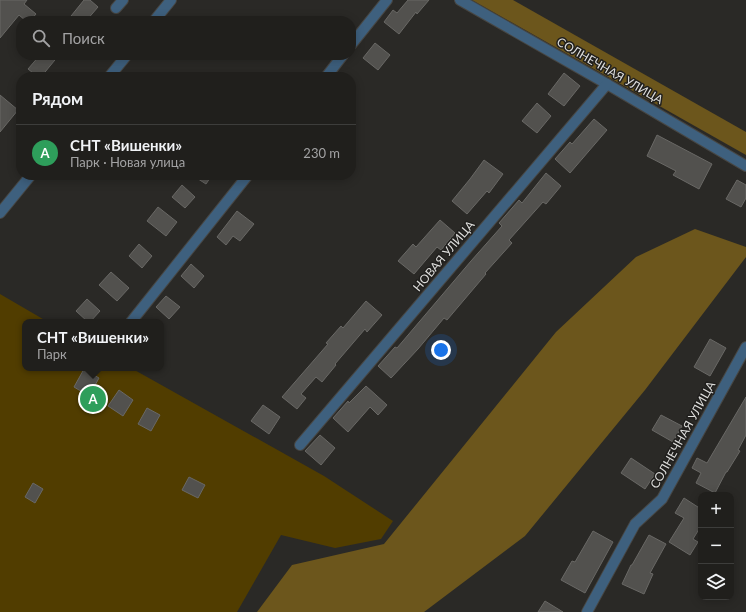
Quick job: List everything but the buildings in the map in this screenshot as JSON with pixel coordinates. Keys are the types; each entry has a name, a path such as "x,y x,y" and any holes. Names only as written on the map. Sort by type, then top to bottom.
{"street":[{"path":"116,8 123,0"},
{"path":"158,16 171,0"},
{"path":"356,39 387,0"},
{"name":"СОЛНЕЧНАЯ УЛИЦА","path":"460,0 608,84 746,166"},
{"path":"114,72 123,60"},
{"path":"330,72 339,60"},
{"name":"НОВАЯ УЛИЦА","path":"300,445 608,84"},
{"path":"0,213 27,180"},
{"path":"133,319 244,180"},
{"name":"СОЛНЕЧНАЯ УЛИЦА","path":"587,612 636,524 662,499 746,348"}],"shaded area":[{"path":"472,0 513,0 746,132 746,155"},
{"path":"695,229 746,247 746,257 645,390 525,536 424,612 257,612 292,565 384,544 556,332 636,257"},
{"path":"0,294 43,319 22,319 22,371 136,371 324,476 393,521 381,539 335,548 281,535 237,612 0,612"}],"place":[{"name":"СНТ «Вишенки»","path":"93,399"}]}
